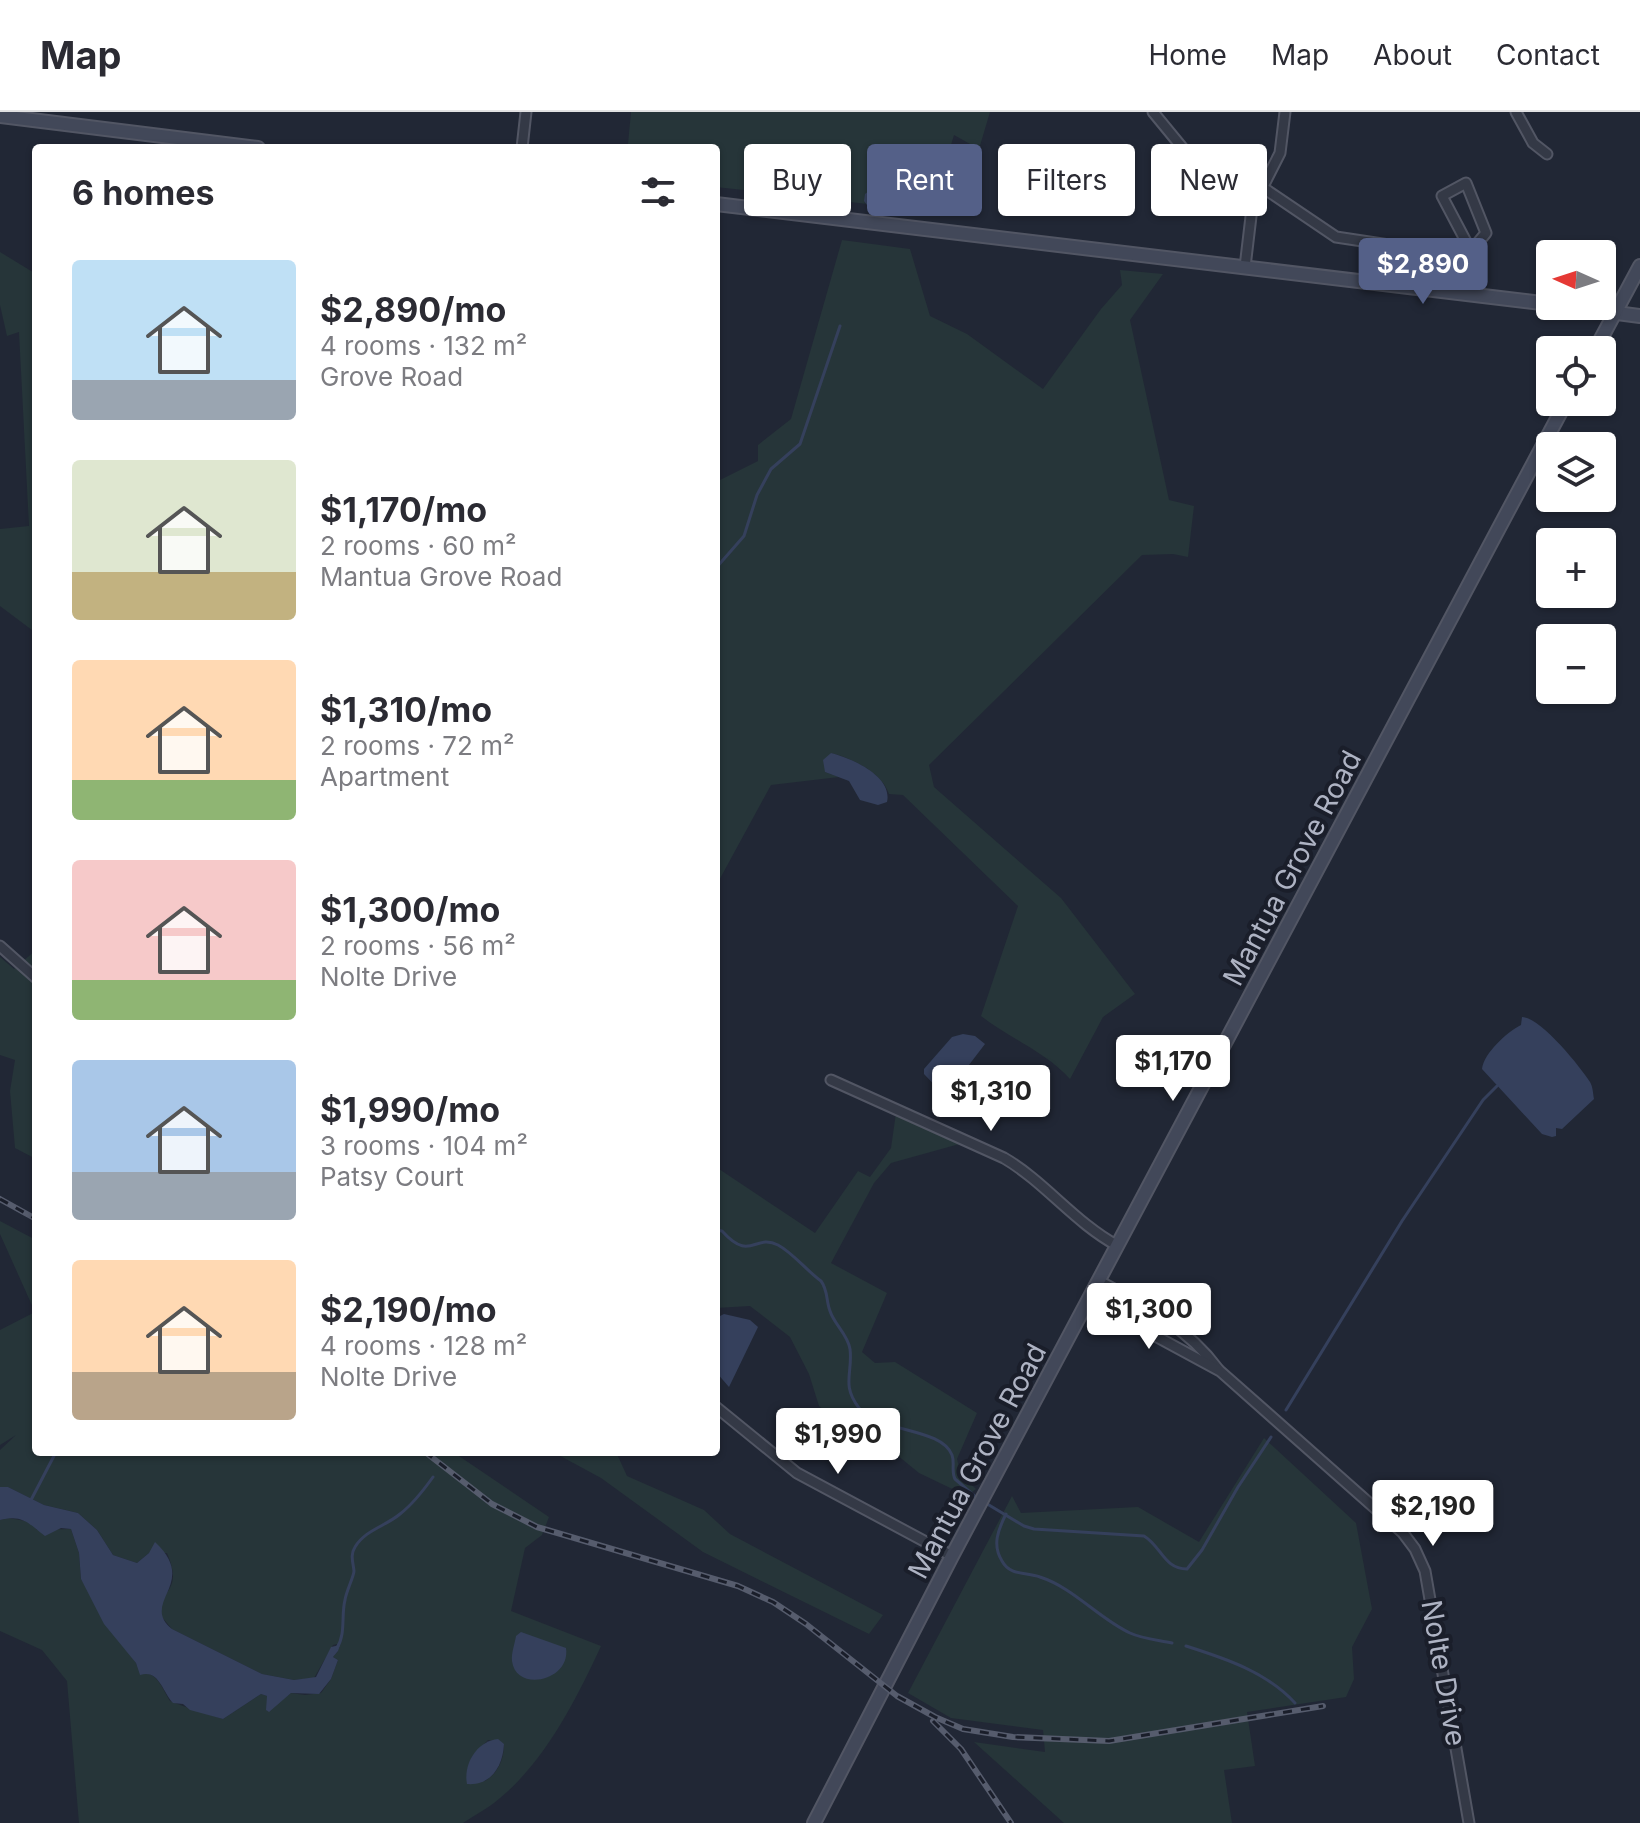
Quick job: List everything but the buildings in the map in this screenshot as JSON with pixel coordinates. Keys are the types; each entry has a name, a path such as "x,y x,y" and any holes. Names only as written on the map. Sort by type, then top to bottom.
{"main road":[{"path":"0,116 226,144"},
{"path":"720,204 1536,302"},
{"path":"1616,310 1640,266"},
{"path":"1616,312 1640,316"},
{"name":"Mantua Grove Road","path":"814,1823 952,1556 1559,416"}],"street":[{"path":"522,144 526,112"},
{"path":"1153,112 1179,144"},
{"path":"1267,178 1280,153 1285,112"},
{"path":"1516,112 1533,143 1547,154"},
{"path":"1466,183 1486,233 1471,251 1442,196 1466,183"},
{"path":"1267,191 1336,237 1389,245 1471,251"},
{"path":"1245,267 1251,216"},
{"path":"0,946 32,974"},
{"path":"831,1080 1004,1158 1023,1169 1100,1236 1118,1246"},
{"name":"Nolte Drive","path":"1099,1281 1170,1321 1204,1351 1220,1371 1403,1533 1415,1549 1425,1571 1433,1611 1469,1823"},
{"name":"Nolte Drive","path":"1085,1309 1111,1312 1220,1371"},
{"path":"720,1410 797,1473 952,1556"}],"shaded area":[{"path":"631,112 990,112 980,144 970,144 954,135 951,144 867,144 867,204 851,202 851,144 744,144 744,190 720,187 720,144 628,144"},
{"path":"842,240 910,249 930,316 967,334 1043,389 1122,285 1120,270 1163,274 1130,320 1169,500 1194,506 1188,557 1142,555 929,765 934,787 1061,898 1135,994 1103,1017 1070,1079 1050,1061 981,1016 1018,906 903,795 889,794 880,779 856,762 831,753 825,772 839,777 771,785 720,879 720,480 758,461 758,445 791,419"},
{"path":"0,252 32,272 32,630 0,606 0,529 29,526 19,332 7,336 0,305"},
{"path":"32,953 32,1157 15,1148 10,1091 15,1060 0,1055 0,957 14,969"},
{"path":"896,1113 963,1143 891,1163 874,1183 831,1263 887,1293 862,1352 875,1363 895,1362 977,1413 957,1459 961,1475 976,1489 967,1496 919,1473 897,1455 863,1442 819,1406 809,1374 790,1337 750,1306 720,1308 720,1170 815,1233 858,1171 870,1177 891,1148"},
{"path":"0,1221 32,1238 32,1305 0,1234"},
{"path":"32,1314 32,1456 459,1456 549,1517 542,1535 525,1548 511,1611 601,1646 556,1731 528,1770 490,1806 463,1823 79,1823 67,1681 42,1650 0,1631 0,1520 9,1518 31,1522 37,1530 71,1529 79,1553 81,1579 136,1663 140,1674 155,1677 170,1701 176,1704 223,1719 261,1694 267,1696 267,1711 291,1693 321,1693 331,1679 338,1660 333,1657 338,1651 337,1644 333,1645 314,1678 294,1680 262,1674 172,1629 161,1616 163,1600 173,1576 167,1553 149,1553 137,1563 113,1555 97,1530 78,1513 44,1505 8,1487 0,1487 0,1450 16,1435 0,1445 0,1330","holes":["488,1740 504,1744 499,1766 485,1781 471,1758"]},
{"path":"1264,1438 1356,1523 1372,1609 1352,1647 1354,1679 1346,1697 1247,1712 1255,1766 1224,1770 1232,1823 1064,1823 974,1742 1045,1752 1043,1730 951,1718 908,1693 1012,1496 1021,1513 1138,1507 1199,1542"},
{"path":"560,1456 618,1456 627,1476 704,1510 730,1534 883,1615 869,1634 703,1552 601,1478"}],"water":[{"path":"831,753 859,764 877,776 884,784 887,802 878,805 860,800 849,781 825,772 823,760"},
{"path":"1522,1017 1549,1033 1592,1086 1594,1099 1562,1129 1556,1128 1556,1136 1542,1134 1482,1069 1492,1050 1521,1025"},
{"path":"963,1034 975,1036 985,1044 949,1091 942,1093 924,1074 924,1069 952,1037"},
{"path":"724,1314 750,1320 758,1327 729,1387 720,1377 720,1316"},
{"path":"0,1487 8,1487 44,1505 78,1513 97,1530 113,1555 137,1563 149,1553 155,1542 167,1557 172,1570 162,1610 164,1619 172,1629 262,1674 294,1680 316,1677 331,1647 340,1645 333,1657 338,1660 331,1679 319,1694 291,1693 269,1712 266,1710 267,1696 261,1694 223,1719 173,1703 156,1678 140,1675 136,1663 104,1624 81,1579 79,1553 71,1529 61,1528 45,1536 20,1519 0,1520"},
{"path":"521,1632 566,1648 560,1668 552,1675 532,1680 516,1671 512,1655 516,1636"},
{"path":"498,1739 504,1744 494,1773 483,1782 467,1784 467,1769 473,1755 484,1744"}],"waterway":[{"path":"720,563 744,536 757,495 771,469 800,444 840,326"},
{"path":"1286,1410 1402,1221 1483,1100 1497,1086"},
{"path":"720,1231 740,1245 763,1242 778,1245 821,1281 832,1316 849,1344 849,1386 859,1408 880,1422 923,1434 946,1446 952,1455 955,1479 978,1499"},
{"path":"984,1502 1034,1529 1144,1536 1173,1565 1187,1569 1202,1550 1271,1437"},
{"path":"31,1500 54,1456"},
{"path":"337,1648 346,1597 354,1573 352,1556 355,1547 364,1536 405,1510 433,1477"},
{"path":"1006,1514 997,1543 1005,1566 1052,1582 1130,1633 1172,1643"},
{"path":"1186,1646 1230,1661 1258,1675 1295,1703"}],"railway":[{"path":"0,1199 32,1217"},
{"path":"430,1456 492,1504 537,1527 738,1586 773,1602 806,1624 897,1696 963,1729 1013,1737 1109,1741 1323,1706"},
{"path":"933,1721 961,1749 1011,1823"}]}
